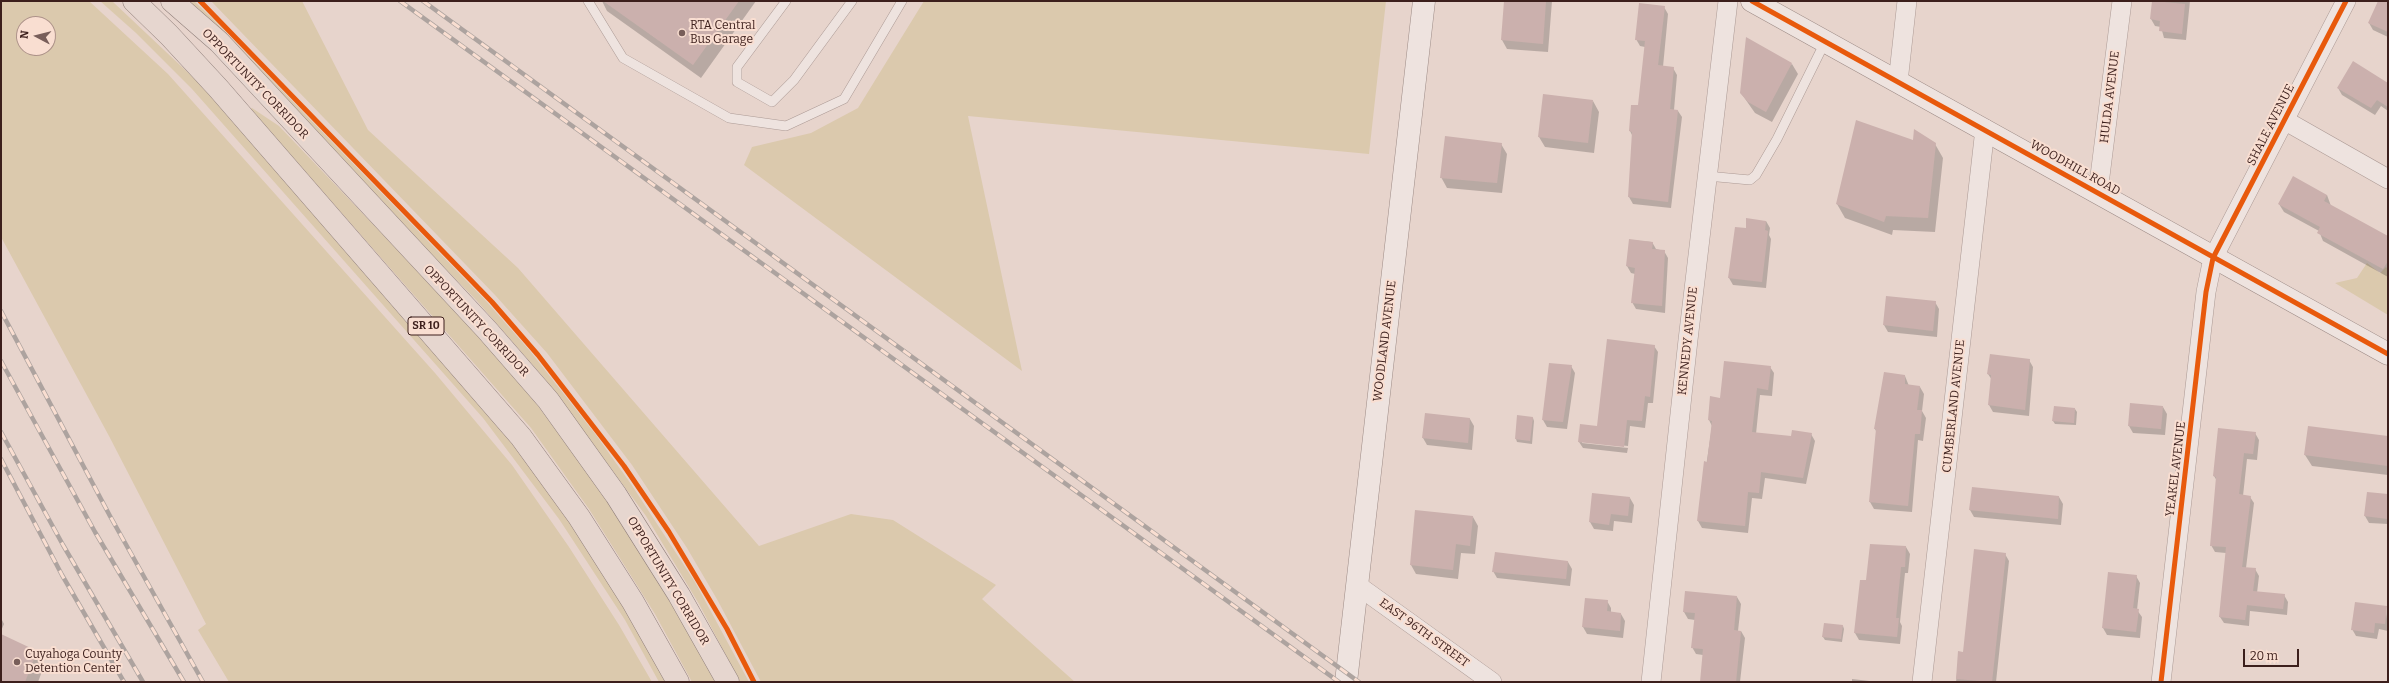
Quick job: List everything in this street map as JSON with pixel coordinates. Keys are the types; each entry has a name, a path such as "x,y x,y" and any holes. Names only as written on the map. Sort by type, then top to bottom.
{"main road":[{"name":"SR 10","path":"134,1 169,35 218,88 521,437 579,517 629,595 678,682"},
{"name":"OPPORTUNITY CORRIDOR","path":"172,1 219,42 487,330 548,400 616,496 679,595 728,682"}],"street":[{"name":"WOODLAND AVENUE","path":"1346,682 1424,1"},
{"name":"KENNEDY AVENUE","path":"1651,682 1707,176 1728,1"},
{"name":"WOODHILL ROAD","path":"1752,1 2388,354"},
{"path":"1898,82 1908,1"},
{"name":"HULDA AVENUE","path":"2098,192 2122,1"},
{"name":"SHALE AVENUE","path":"2213,258 2346,1"},
{"path":"2284,120 2388,179"},
{"name":"CUMBERLAND AVENUE","path":"1922,682 1985,129"},
{"name":"YEAKEL AVENUE","path":"2161,682 2206,288 2213,258"},
{"name":"EAST 96TH STREET","path":"1357,585 1492,682"}],"lane":[{"path":"588,1 623,58 729,118 786,126 844,99 902,1"},
{"path":"786,1 737,67 737,82 772,102 794,80 852,1"},
{"path":"1707,176 1750,180 1756,175 1777,139 1825,41"}],"shaded area":[{"path":"1,1 89,1 168,74 435,373 512,465 569,547 619,625 652,682 229,682 198,630 206,624 109,436 1,237"},
{"path":"100,1 112,1 199,83 410,323 517,448 604,568 669,682 659,682 625,620 559,519 483,418 192,89 136,33"},
{"path":"184,1 194,1 212,18 487,302 530,351 596,435 631,484 695,582 749,682 740,682 699,604 646,516 544,378 477,301"},
{"path":"211,1 302,1 368,130 518,268 759,546 851,514 893,520 996,585 982,599 1075,682 761,682 718,601 687,548 632,465 547,353 495,295"},
{"path":"924,1 1386,1 1369,154 968,116 1022,371 744,165 752,147 811,133 858,108"},
{"path":"252,108 279,126 457,312 533,399 623,521 717,682 692,682 655,614 589,509 531,428 250,109"},
{"path":"2367,263 2380,273 2386,267 2388,269 2388,315 2335,283 2357,278"}],"building":[{"name":"RTA Central Bus Garage","path":"603,1 739,1 693,65"},
{"path":"1504,1 1546,1 1543,44 1501,40"},
{"path":"2152,1 2185,4 2182,34 2159,31 2160,21 2150,19"},
{"path":"2378,1 2388,1 2388,32 2368,23"},
{"path":"1639,3 1665,6 1658,65 1674,67 1670,109 1678,110 1668,202 1628,197 1632,132 1629,131 1631,105 1638,105 1645,41 1635,40"},
{"path":"1746,37 1792,63 1766,112 1748,102 1740,93"},
{"path":"2353,61 2388,83 2388,107 2377,100 2371,108 2337,88"},
{"path":"1543,94 1593,100 1588,143 1538,137"},
{"path":"1856,120 1913,140 1914,129 1936,143 1928,218 1886,216 1884,222 1836,204"},
{"path":"1445,136 1502,143 1497,183 1440,178"},
{"path":"2293,176 2327,195 2324,201 2388,236 2388,261 2383,269 2317,233 2320,227 2278,204"},
{"path":"1746,218 1766,221 1765,230 1768,231 1762,282 1728,278 1735,227 1746,228"},
{"path":"1629,239 1653,242 1652,249 1665,250 1662,306 1631,303 1635,268 1626,266"},
{"path":"1886,296 1936,301 1933,331 1883,325"},
{"path":"1607,339 1655,345 1650,397 1645,396 1642,421 1627,420 1624,447 1578,442 1580,424 1597,426"},
{"path":"1990,354 2030,359 2025,410 1988,405 1991,375 1987,374"},
{"path":"1724,361 1771,366 1768,390 1757,388 1752,432 1791,436 1792,430 1812,433 1803,478 1761,472 1759,493 1748,492 1745,526 1697,521 1704,461 1707,462 1712,421 1708,420 1710,396 1720,398"},
{"path":"1549,363 1572,365 1563,422 1542,420"},
{"path":"1884,372 1905,375 1905,384 1920,386 1917,410 1922,410 1920,434 1915,434 1908,506 1869,502 1876,429 1874,429"},
{"path":"2130,403 2163,406 2161,429 2128,426"},
{"path":"2054,406 2075,408 2074,423 2052,421"},
{"path":"1425,413 1470,418 1468,443 1422,438"},
{"path":"1517,415 1533,417 1530,441 1515,439"},
{"path":"2308,426 2388,436 2388,466 2304,455"},
{"path":"2218,428 2256,432 2253,454 2244,453 2239,494 2251,496 2242,567 2256,568 2253,591 2285,594 2283,609 2247,605 2245,620 2219,617 2226,547 2210,546 2216,477 2213,476"},
{"path":"1972,487 2059,496 2058,519 1969,510"},
{"path":"2367,492 2388,494 2388,519 2364,516"},
{"path":"1592,493 1630,497 1628,516 1611,514 1609,525 1589,522"},
{"path":"1415,510 1473,516 1470,546 1456,544 1453,570 1410,565"},
{"path":"1870,544 1906,546 1905,567 1901,567 1896,618 1899,618 1897,637 1854,633 1860,580 1866,580"},
{"path":"1974,549 2006,553 1992,682 1956,679 1958,651 1963,652"},
{"path":"1495,552 1568,561 1566,579 1492,572"},
{"path":"2108,572 2137,575 2133,608 2139,609 2136,632 2102,628"},
{"path":"1685,591 1737,596 1734,630 1741,631 1736,682 1700,682 1703,649 1691,648 1695,613 1683,612"},
{"path":"1585,598 1608,600 1607,611 1621,613 1620,631 1582,627"},
{"path":"2355,602 2387,606 2385,624 2375,623 2374,633 2351,630"},
{"path":"1824,623 1843,625 1841,639 1822,637"},
{"name":"Cuyahoga County Detention Center","path":"1,634 37,651 25,682 1,682"}],"railway":[{"path":"400,1 1339,682"},
{"path":"423,1 1359,682"},
{"path":"1,311 110,516 203,682"},
{"path":"1,361 95,532 184,682"},
{"path":"1,432 63,545 143,682"},
{"path":"1,459 62,575 124,682"}],"cycle path":[{"path":"200,1 492,302 538,355 624,466 669,532 727,629 754,682"},
{"path":"1752,1 2388,354"},
{"path":"2161,682 2206,292 2213,258 2346,1"}],"place":[{"name":"RTA Central Bus Garage","path":"682,33"},
{"name":"Cuyahoga County Detention Center","path":"17,662"}]}
